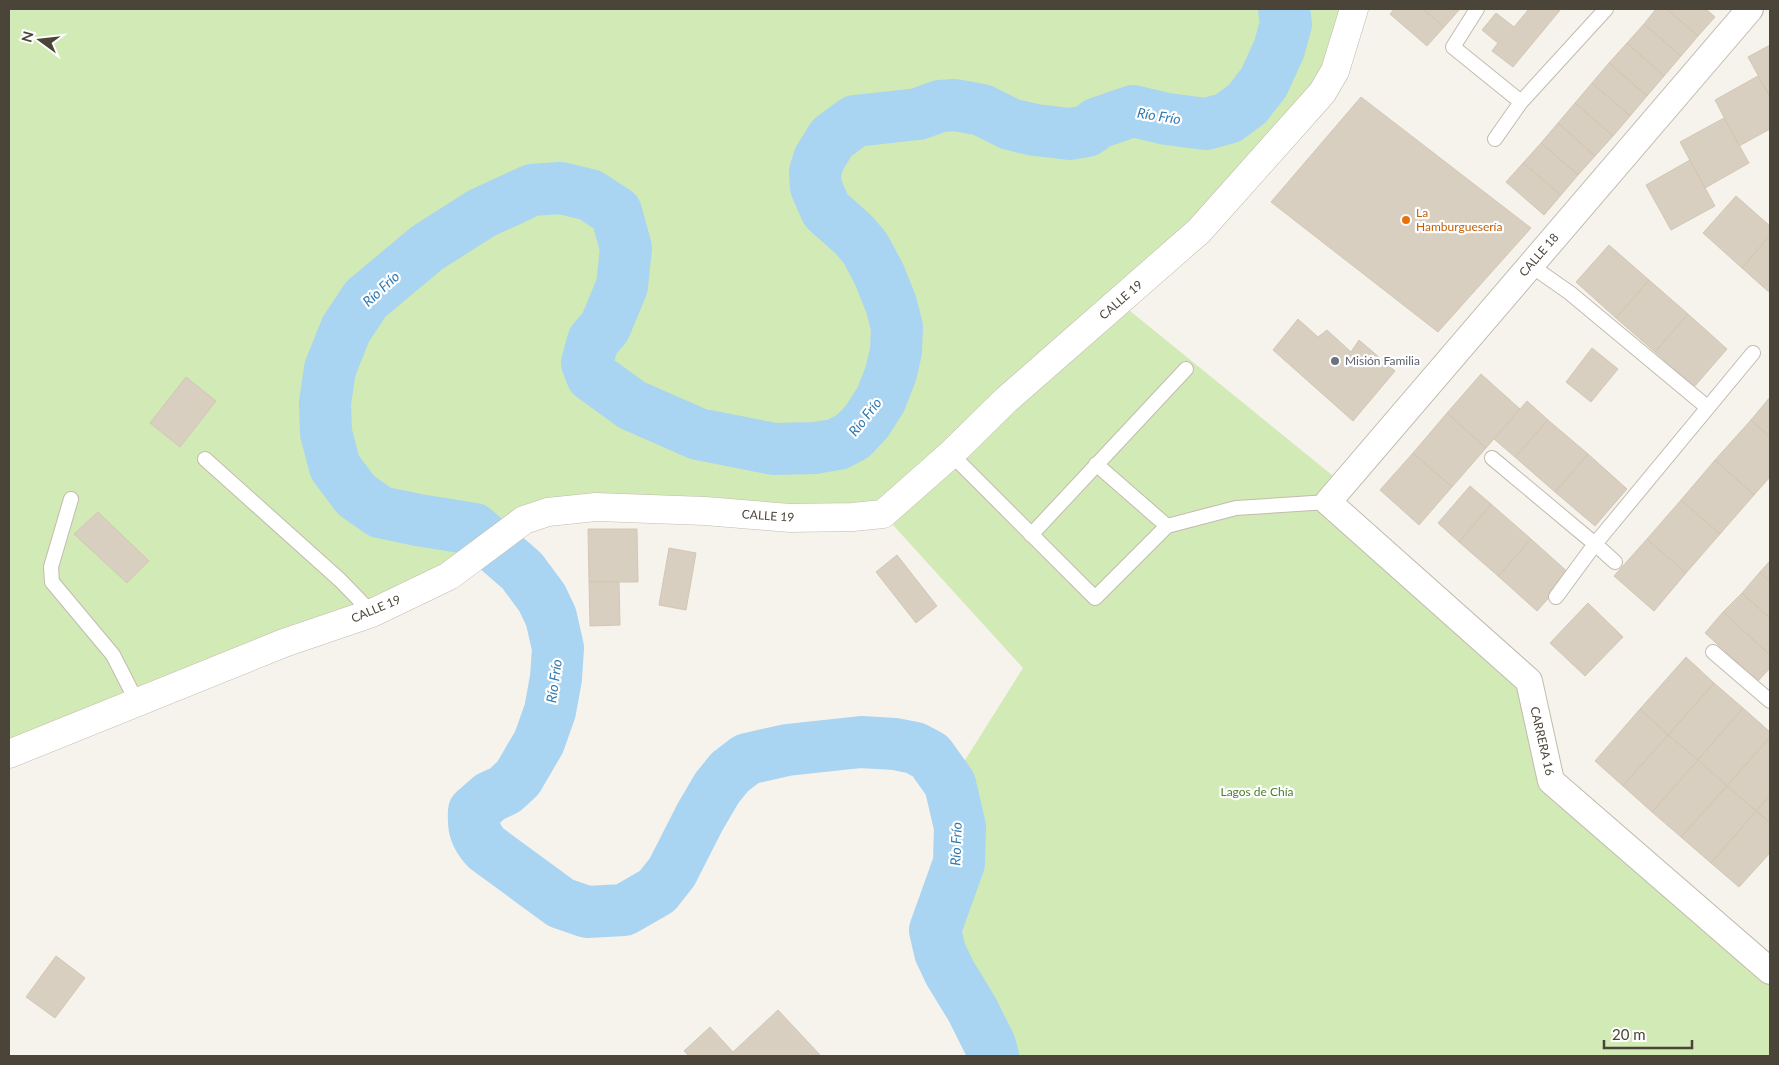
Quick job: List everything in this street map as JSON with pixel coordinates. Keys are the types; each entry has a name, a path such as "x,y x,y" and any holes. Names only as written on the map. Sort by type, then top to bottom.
{"street":[{"name":"CALLE 19","path":"9,754 284,643 372,612 449,576 524,520 548,512 596,507 706,511 790,518 853,517 883,514 951,454 1006,400 1199,232 1322,93 1336,71 1354,9"},
{"name":"CALLE 18","path":"1328,502 1750,9"},
{"name":"CARRERA 16","path":"1328,502 1529,681 1551,780 1770,971"}],"lane":[{"path":"1477,9 1453,47 1521,102"},
{"path":"1495,140 1521,102 1606,9"},
{"path":"1530,265 1570,293 1707,407"},
{"path":"1556,597 1595,544 1753,353"},
{"path":"1031,535 1186,369"},
{"path":"951,454 1096,598 1166,526 1236,508 1328,502"},
{"path":"1492,458 1615,562"},
{"path":"205,459 340,580 372,612"},
{"path":"1096,464 1166,526"},
{"path":"70,499 51,567 52,582 114,655 137,702"},
{"path":"1713,652 1770,701"}],"green space":[{"name":"Lagos de Chía","path":"9,9 1354,9 1335,71 1119,302 1343,484 1328,501 1529,681 1551,781 1770,971 1770,1056 993,1056 990,1045 972,1009 950,973 940,952 935,930 959,863 960,827 950,784 1023,668 883,514 548,512 449,576 9,754"}],"building":[{"path":"1394,9 1423,9 1444,27 1427,46 1390,14"},
{"path":"1423,9 1460,9 1444,27"},
{"path":"1529,9 1561,9 1513,67 1492,51 1498,43 1482,30 1496,13 1514,27"},
{"path":"1656,9 1667,9 1698,36 1681,56 1644,24"},
{"path":"1667,9 1706,9 1715,17 1698,36"},
{"path":"1644,24 1681,56 1664,76 1627,43"},
{"path":"1627,43 1664,76 1647,96 1609,63"},
{"path":"1770,45 1770,97 1748,57"},
{"path":"1609,63 1647,96 1630,116 1592,83"},
{"path":"1758,76 1770,97 1770,129 1739,146 1715,100"},
{"path":"1592,83 1630,116 1613,136 1575,103"},
{"name":"La Hamburguesería","path":"1361,97 1531,228 1438,332 1271,202"},
{"path":"1575,103 1613,136 1595,156 1558,123"},
{"path":"1724,118 1749,163 1705,188 1680,142"},
{"path":"1558,123 1595,156 1578,175 1541,143"},
{"path":"1541,143 1578,175 1561,195 1523,163"},
{"path":"1690,160 1715,206 1671,230 1646,185"},
{"path":"1523,163 1561,195 1544,215 1506,182"},
{"path":"1736,196 1770,226 1770,235 1742,268 1703,233"},
{"path":"1770,235 1770,293 1742,268"},
{"path":"1609,245 1649,280 1616,318 1576,282"},
{"path":"1649,280 1688,314 1655,352 1616,318"},
{"path":"1688,314 1727,349 1694,387 1655,352"},
{"name":"Misión Familia","path":"1298,319 1318,337 1327,330 1351,352 1359,340 1395,371 1353,421 1273,350"},
{"path":"1592,348 1618,369 1591,402 1566,382"},
{"path":"1481,374 1520,409 1486,448 1447,413"},
{"path":"186,377 216,401 180,447 150,423"},
{"path":"1770,397 1770,437 1751,420"},
{"path":"1527,401 1548,420 1515,457 1494,439"},
{"path":"1447,413 1486,448 1452,487 1413,453"},
{"path":"1548,420 1588,454 1555,492 1515,457"},
{"path":"1751,420 1770,437 1770,477 1754,495 1715,460"},
{"path":"1413,453 1452,487 1419,525 1380,490"},
{"path":"1588,454 1627,489 1595,526 1555,492"},
{"path":"1715,460 1754,495 1720,534 1681,500"},
{"path":"1470,486 1491,504 1459,542 1438,523"},
{"path":"1681,500 1720,534 1686,573 1647,539"},
{"path":"1491,504 1531,539 1498,576 1459,542"},
{"path":"98,512 149,561 127,583 74,534"},
{"path":"588,529 637,529 638,582 589,582"},
{"path":"1531,539 1570,574 1537,611 1498,576"},
{"path":"1647,539 1686,573 1654,611 1614,576"},
{"path":"669,548 696,553 686,610 659,605"},
{"path":"897,555 937,606 916,623 876,572"},
{"path":"1770,561 1770,582 1760,572"},
{"path":"1760,572 1770,582 1770,618 1742,593"},
{"path":"589,582 619,582 620,625 590,626"},
{"path":"1742,593 1770,618 1770,655 1723,612"},
{"path":"1588,603 1623,637 1585,676 1550,643"},
{"path":"1723,612 1770,655 1770,668 1758,681 1705,633"},
{"path":"1686,657 1714,683 1668,735 1640,709"},
{"path":"1714,683 1743,708 1698,760 1668,735"},
{"path":"1743,708 1770,732 1770,737 1727,786 1698,760"},
{"path":"1640,709 1668,735 1623,786 1595,761"},
{"path":"1668,735 1698,760 1652,812 1623,786"},
{"path":"1770,737 1770,795 1756,811 1727,786"},
{"path":"1698,760 1727,786 1681,837 1652,812"},
{"path":"1727,786 1756,811 1711,863 1681,837"},
{"path":"1770,795 1770,823 1756,811"},
{"path":"1756,811 1770,823 1770,853 1739,887 1711,863"},
{"path":"56,956 85,978 55,1018 26,997"},
{"path":"778,1010 821,1056 689,1056 684,1051 710,1027 733,1052"}],"waterway":[{"name":"Río Frío","path":"993,1056 990,1045 972,1009 950,973 940,952 935,930 959,863 960,827 950,784 930,756 915,748 895,744 861,742 787,750 747,759 730,772 717,788 672,872 657,891 624,910 587,912 561,903 486,848 476,831 474,811 490,797 505,790 518,778 539,742 550,711 556,678 558,648 551,617 542,598 522,571 474,529 380,512 356,495 335,467 326,433 325,403 330,369 346,329 366,299 427,248 482,213 532,190 561,188 590,195 616,212 626,248 622,286 605,327 593,341 587,363 592,376 632,405 698,434 774,449 815,448 838,444 853,436 867,421 881,399 891,373 896,351 897,327 891,304 879,274 865,248 854,235 826,210 816,187 815,172 819,159 832,138 855,121 918,114 940,106 955,105 982,110 1010,124 1035,130 1070,134 1087,131 1098,123 1133,111 1167,119 1206,124 1228,118 1247,104 1264,82 1279,49 1286,24 1284,9"}],"place":[{"name":"La Hamburguesería","path":"1406,220"},
{"name":"Misión Familia","path":"1335,361"}]}
